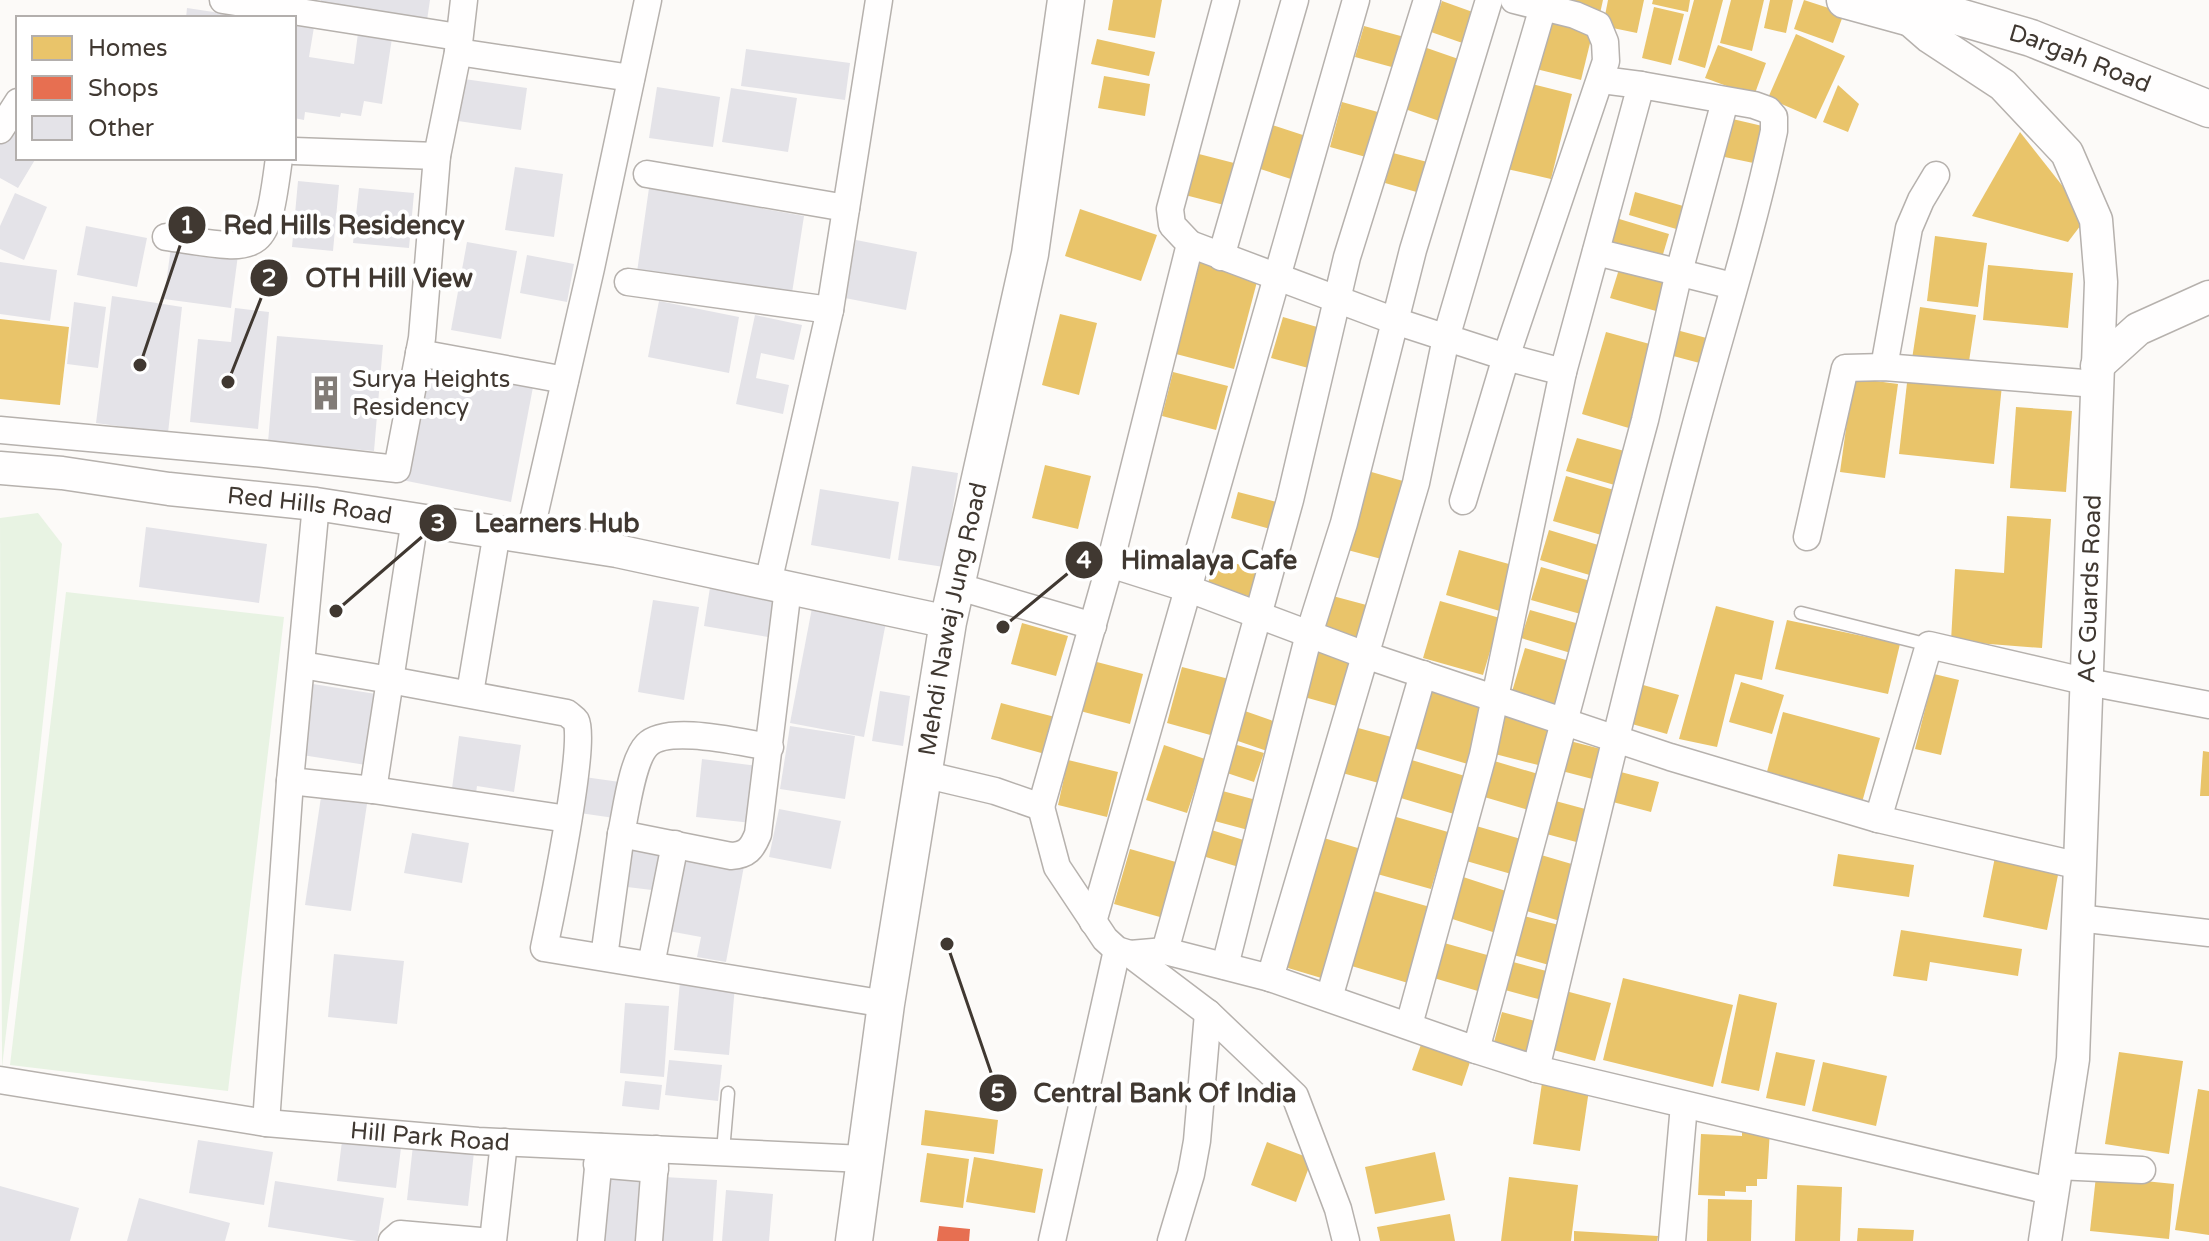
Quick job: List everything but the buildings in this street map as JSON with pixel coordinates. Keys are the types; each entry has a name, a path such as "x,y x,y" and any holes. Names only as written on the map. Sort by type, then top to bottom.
{"main road":[{"name":"Mehdi Nawaj Jung Road","path":"854,1241 886,1004 948,622 1030,254 1066,0"},
{"name":"Dargah Road","path":"1845,0 1925,8 2031,38 2209,109"}],"street":[{"path":"223,0 631,78"},
{"path":"0,430 397,469 419,353 437,156 464,0"},
{"path":"470,693 513,535 565,380 648,0"},
{"path":"621,834 731,856 746,853 753,847 758,834 770,747 778,586 830,310 879,0"},
{"path":"1226,0 1170,209 1172,225 1190,244 1221,257 1395,321 1563,372"},
{"path":"1221,257 1295,0"},
{"path":"1093,922 1356,0"},
{"path":"1165,951 1290,500 1336,298 1427,0"},
{"path":"1225,966 1309,634 1344,523 1413,250 1489,0"},
{"path":"1463,501 1506,357 1606,61 1605,42 1598,25 1575,15 1514,0"},
{"path":"1270,978 1416,483 1446,338 1543,7"},
{"name":"AC Guards Road","path":"1925,8 1930,37 2003,85 2067,153 2096,220 2101,282 2073,1059 2045,1241"},
{"path":"1536,1069 1615,738 1733,286 1755,218 1774,131 1774,117 1768,110 1754,105 1602,80"},
{"path":"1409,1025 1496,699 1563,372 1641,85"},
{"path":"1476,1050 1645,420 1679,272 1725,101"},
{"path":"0,130 16,105"},
{"path":"296,151 437,156"},
{"path":"166,237 242,246 259,240 268,226 273,206 279,160"},
{"path":"647,174 846,208"},
{"path":"1884,367 1909,228 1936,175"},
{"path":"1190,244 1110,564 1041,807 1057,867 1093,922 1124,952 1208,1013 1295,1096 1338,1209 1346,1241"},
{"path":"1596,252 1733,286"},
{"path":"628,282 830,310"},
{"path":"1807,537 1845,368 2096,375 2138,329 2209,297"},
{"path":"419,353 565,380"},
{"name":"Red Hills Road","path":"0,468 316,504 617,551 948,622"},
{"path":"266,1123 290,781 316,504"},
{"path":"373,790 415,519"},
{"path":"1110,564 1189,589 1365,655 1670,757 1878,819 2080,866"},
{"path":"956,586 1093,626"},
{"path":"1878,819 1929,645 2088,682 2209,705"},
{"path":"302,665 470,693 567,713 576,721 579,735 568,819 544,948 886,1004"},
{"path":"1329,998 1423,674"},
{"path":"604,957 621,834 639,759 647,745 658,737 679,734 770,747"},
{"path":"923,774 995,791 1041,807"},
{"path":"290,781 568,819"},
{"path":"651,965 675,844"},
{"path":"2078,918 2209,933"},
{"path":"1124,952 1165,951 1270,978 1536,1069 1684,1105 2056,1179 2142,1170"},
{"path":"1052,1241 1124,952"},
{"path":"1171,1241 1191,1174 1197,1141 1208,1013"},
{"name":"Hill Park Road","path":"0,1080 266,1123 504,1142 599,1156 655,1159 723,1151 864,1159"},
{"path":"1672,1241 1684,1105"},
{"path":"493,1241 504,1142"},
{"path":"591,1241 599,1156"},
{"path":"649,1241 655,1159"},
{"path":"392,1241 400,1234 480,1241"}],"lane":[{"path":"1801,613 1929,645"},
{"path":"723,1151 728,1093"}],"green space":[{"path":"38,513 62,544 2,1067 0,518"},
{"path":"66,592 284,617 228,1091 10,1065"}],"place":[{"name":"Red Hills Residency","path":"140,365"},
{"name":"OTH Hill View","path":"228,382"},
{"name":"Surya Heights Residency","path":"326,393"},
{"name":"Learners Hub","path":"336,611"},
{"name":"Himalaya Cafe","path":"1003,627"},
{"name":"Central Bank Of India","path":"947,944"}]}
